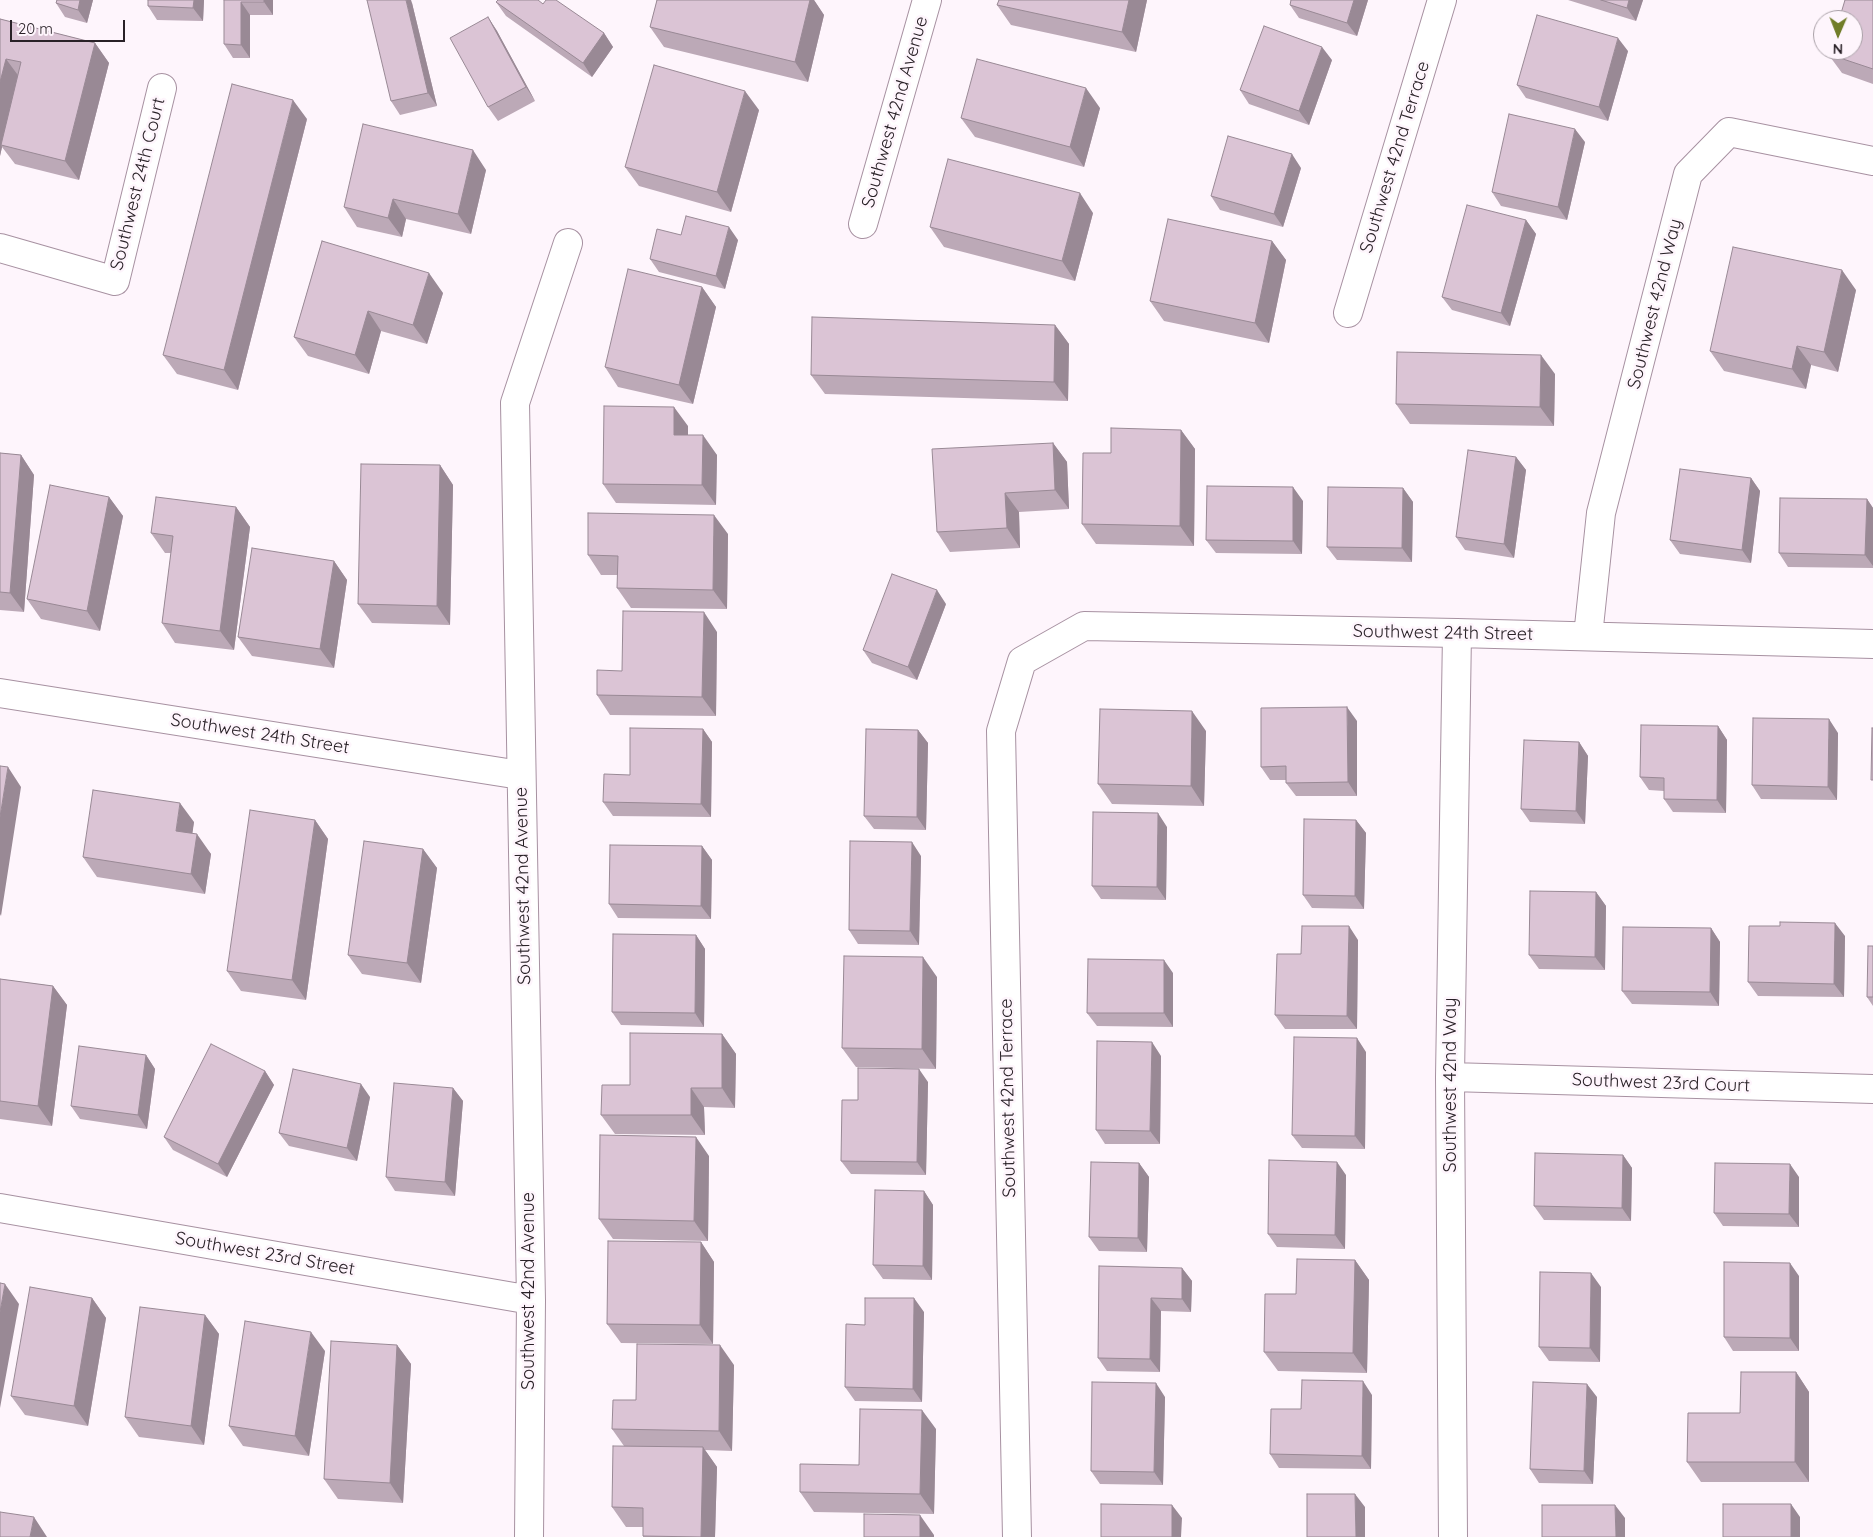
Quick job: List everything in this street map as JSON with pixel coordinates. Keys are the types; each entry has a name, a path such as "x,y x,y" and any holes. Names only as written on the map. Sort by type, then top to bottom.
{"street":[{"name":"Southwest 42nd Avenue","path":"863,224 926,0"},
{"name":"Southwest 42nd Terrace","path":"1348,314 1442,0"},
{"name":"Southwest 24th Court","path":"0,248 115,281 162,88"},
{"name":"Southwest 42nd Way","path":"1588,636 1601,513 1688,174 1729,132 1873,161"},
{"name":"Southwest 42nd Avenue","path":"528,1537 531,1300 520,775 515,403 568,243"},
{"name":"Southwest 24th Street","path":"1022,661 1084,626 1458,633 1873,644"},
{"name":"Southwest 42nd Way","path":"1453,1537 1450,1077 1458,633"},
{"name":"Southwest 42nd Terrace","path":"1017,1537 1001,731 1022,661"},
{"name":"Southwest 24th Street","path":"0,693 520,775"},
{"name":"Southwest 23rd Court","path":"1450,1077 1873,1089"},
{"name":"Southwest 23rd Street","path":"0,1208 531,1300"}],"building":[{"path":"57,0 80,0 78,10 56,3"},
{"path":"148,0 194,0 193,8 148,6"},
{"path":"224,0 264,0 264,2 241,2 241,45 224,44"},
{"path":"367,0 406,0 428,93 391,101"},
{"path":"498,0 538,0 543,4 546,0 556,0 604,33 583,63 496,2"},
{"path":"657,0 810,0 795,62 650,27"},
{"path":"999,0 1129,0 1122,32 997,5"},
{"path":"1291,0 1354,0 1347,23 1290,5"},
{"path":"1601,0 1629,0 1627,8"},
{"path":"1845,0 1873,0 1873,69 1846,60 1863,60 1863,10 1842,10"},
{"path":"1537,15 1618,38 1599,107 1517,85"},
{"path":"488,17 526,87 488,107 450,38"},
{"path":"0,19 95,43 65,161 1,145 21,62 6,59 0,82"},
{"path":"1264,26 1322,47 1299,111 1240,90"},
{"path":"977,59 1086,88 1070,147 961,118"},
{"path":"654,65 745,91 717,192 625,167"},
{"path":"232,84 293,100 224,370 163,355"},
{"path":"1509,114 1575,129 1558,207 1492,192"},
{"path":"363,124 473,150 458,214 393,199 388,218 344,207"},
{"path":"1228,136 1292,154 1274,214 1211,196"},
{"path":"948,159 1080,193 1062,261 930,227"},
{"path":"1467,205 1526,220 1501,313 1442,297"},
{"path":"686,216 729,227 716,276 650,259 657,229 681,235"},
{"path":"1168,219 1272,241 1255,323 1150,301"},
{"path":"322,241 429,273 413,325 368,311 355,355 294,337"},
{"path":"1733,247 1842,270 1824,352 1797,346 1792,369 1710,351"},
{"path":"628,269 702,287 679,385 605,367"},
{"path":"812,317 1055,325 1054,382 811,375"},
{"path":"1397,352 1541,355 1540,407 1396,404"},
{"path":"604,406 674,407 674,435 703,435 702,485 603,484"},
{"path":"1111,428 1181,430 1180,526 1082,524 1083,453 1111,453"},
{"path":"1053,443 1055,490 1005,493 1007,528 937,532 932,449"},
{"path":"1468,450 1516,457 1504,544 1456,537"},
{"path":"0,453 21,455 10,593 0,592"},
{"path":"361,464 440,465 437,606 358,604"},
{"path":"1680,469 1751,478 1742,550 1670,540"},
{"path":"50,485 109,497 87,611 27,599"},
{"path":"1207,486 1293,487 1293,541 1206,540"},
{"path":"1328,487 1403,488 1402,548 1327,547"},
{"path":"156,497 236,507 220,631 162,623 173,536 151,533"},
{"path":"1780,498 1867,499 1865,555 1779,553"},
{"path":"588,513 714,515 713,590 617,588 618,556 588,555"},
{"path":"252,548 334,561 320,649 238,637"},
{"path":"892,574 937,590 908,667 863,650"},
{"path":"623,611 704,612 702,697 597,695 597,670 622,671"},
{"path":"1347,707 1348,782 1286,783 1286,766 1261,767 1261,708"},
{"path":"1100,709 1192,711 1191,786 1098,784"},
{"path":"1753,718 1829,719 1828,787 1752,785"},
{"path":"1641,725 1718,726 1717,800 1664,799 1664,778 1640,777"},
{"path":"630,728 703,729 701,804 603,802 604,774 630,775"},
{"path":"1872,728 1873,780 1871,780"},
{"path":"866,729 918,730 917,817 864,816"},
{"path":"1524,740 1579,742 1576,811 1521,809"},
{"path":"0,766 8,767 0,817"},
{"path":"93,790 180,803 176,831 197,834 191,874 83,857"},
{"path":"250,810 315,820 292,980 227,971"},
{"path":"1093,812 1158,813 1157,887 1092,886"},
{"path":"1304,819 1356,820 1355,896 1303,895"},
{"path":"364,841 423,849 407,963 348,955"},
{"path":"850,841 912,842 910,931 849,930"},
{"path":"610,845 702,846 701,906 609,904"},
{"path":"1530,891 1596,892 1595,957 1529,955"},
{"path":"1780,922 1835,923 1834,984 1748,982 1749,926 1780,926"},
{"path":"1302,926 1349,926 1347,1016 1275,1015 1277,954 1301,954"},
{"path":"1623,927 1711,928 1710,992 1622,991"},
{"path":"613,934 696,935 695,1013 612,1012"},
{"path":"1868,946 1873,946 1873,997 1867,997"},
{"path":"844,956 923,957 922,1049 842,1048"},
{"path":"1088,959 1164,960 1164,1013 1087,1013"},
{"path":"0,979 53,986 38,1106 0,1101"},
{"path":"630,1033 722,1034 722,1088 691,1088 691,1115 601,1115 602,1085 630,1085"},
{"path":"1294,1037 1357,1038 1355,1136 1292,1135"},
{"path":"1097,1041 1152,1042 1150,1131 1096,1130"},
{"path":"211,1044 265,1071 218,1164 164,1137"},
{"path":"79,1046 146,1055 138,1115 71,1106"},
{"path":"858,1068 919,1069 917,1162 841,1161 842,1100 858,1100"},
{"path":"293,1069 361,1084 347,1148 279,1133"},
{"path":"394,1083 453,1088 445,1182 386,1177"},
{"path":"600,1135 696,1137 694,1221 599,1219"},
{"path":"1535,1153 1623,1155 1622,1208 1534,1206"},
{"path":"1269,1160 1337,1162 1335,1235 1268,1234"},
{"path":"1091,1162 1139,1163 1138,1238 1089,1237"},
{"path":"1715,1163 1790,1164 1789,1214 1714,1213"},
{"path":"875,1190 924,1191 923,1266 873,1265"},
{"path":"608,1241 701,1242 700,1325 607,1324"},
{"path":"1297,1259 1355,1260 1353,1353 1264,1352 1265,1294 1296,1294"},
{"path":"1724,1262 1790,1263 1790,1338 1724,1337"},
{"path":"1099,1266 1182,1268 1182,1299 1151,1298 1150,1359 1098,1358"},
{"path":"1540,1272 1591,1273 1590,1348 1539,1347"},
{"path":"0,1283 5,1284 0,1312"},
{"path":"30,1287 92,1298 74,1406 11,1396"},
{"path":"865,1298 914,1298 913,1389 845,1387 846,1324 865,1325"},
{"path":"140,1307 205,1315 191,1426 125,1417"},
{"path":"245,1321 311,1332 295,1436 229,1426"},
{"path":"331,1341 397,1345 390,1483 324,1479"},
{"path":"637,1344 720,1345 719,1431 612,1429 613,1400 636,1400"},
{"path":"1741,1372 1796,1372 1795,1462 1687,1462 1688,1413 1740,1413"},
{"path":"1302,1380 1363,1381 1362,1456 1270,1454 1271,1409 1301,1409"},
{"path":"1092,1382 1156,1383 1154,1472 1091,1471"},
{"path":"1533,1382 1587,1384 1584,1471 1530,1469"},
{"path":"860,1409 922,1410 920,1494 800,1492 800,1464 859,1465"},
{"path":"613,1446 703,1447 701,1537 643,1536 643,1508 612,1507"},
{"path":"1307,1494 1355,1494 1356,1537 1307,1537"},
{"path":"1101,1504 1172,1505 1172,1537 1101,1537"},
{"path":"1723,1504 1791,1504 1791,1537 1723,1537"},
{"path":"1542,1505 1615,1505 1616,1537 1542,1537"},
{"path":"0,1512 34,1517 30,1537 0,1537"},
{"path":"864,1514 920,1515 920,1537 864,1537"}]}
